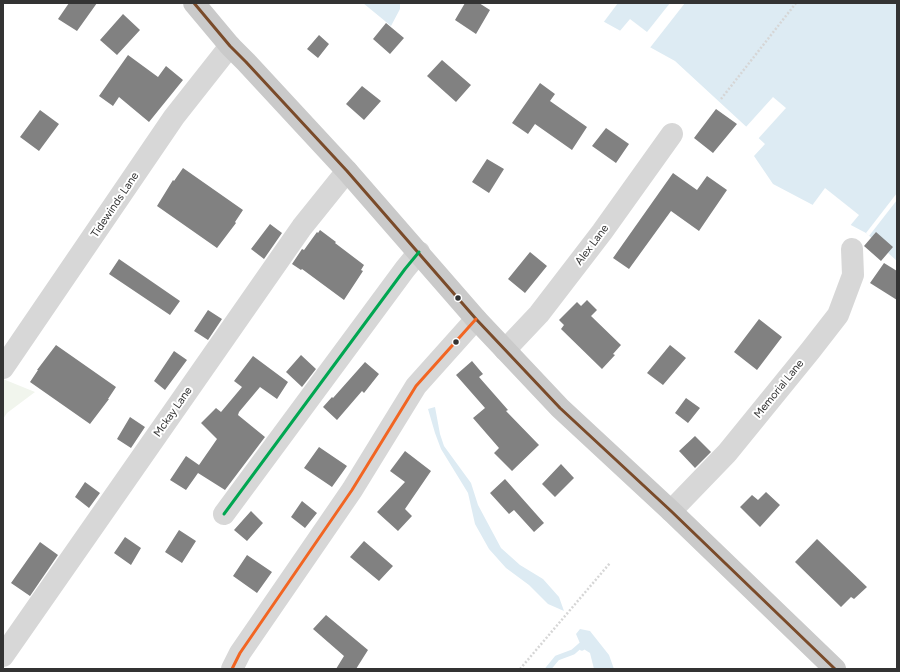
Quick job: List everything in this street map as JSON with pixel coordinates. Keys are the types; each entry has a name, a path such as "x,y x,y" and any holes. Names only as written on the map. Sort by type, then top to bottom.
{"main road":[{"path":"194,3 230,46 419,252 504,350 560,408 672,511 835,669"}],"street":[{"name":"Tidewinds Lane","path":"3,368 174,117 230,46"},
{"name":"Alex Lane","path":"504,350 539,314 602,232 672,134"},
{"name":"Mckay Lane","path":"3,656 302,227 347,172"},
{"name":"Memorial Lane","path":"672,511 727,453 838,315 853,275 852,249"},
{"path":"224,514 395,282 419,252"},
{"path":"232,669 240,653 352,490 416,386 476,319"}],"path":[{"path":"721,99 796,3"},
{"path":"520,669 610,563"}],"shaded area":[{"path":"363,3 400,3 400,9 391,26"},
{"path":"570,3 897,3 897,261 866,233 773,184 754,156 765,144 675,61"},
{"path":"3,379 35,392 7,413 3,419"},
{"path":"435,407 444,446 471,483 478,505 501,548 520,565 543,579 559,597 564,611 548,604 529,585 506,568 489,549 475,524 468,493 441,449 428,409"},
{"path":"580,629 590,631 609,655 614,669 594,669 590,653 582,648 576,634"}],"pier":[{"path":"568,3 586,4 618,3 603,23"},
{"path":"670,3 685,3 649,49 619,32 630,19 647,32"},
{"path":"773,97 786,108 757,140 745,128"},
{"path":"825,188 859,215 849,227 811,207"},
{"path":"897,193 897,200 869,236 866,233"}],"building":[{"path":"69,3 97,3 77,31 58,19"},
{"path":"465,3 479,3 490,10 476,34 455,20"},
{"path":"123,14 140,30 117,55 100,40"},
{"path":"386,23 404,38 390,54 373,39"},
{"path":"319,35 329,44 318,58 307,49"},
{"path":"128,55 158,77 166,66 183,80 149,122 119,97 113,106 99,96"},
{"path":"442,60 471,85 456,102 427,76"},
{"path":"540,83 555,94 550,101 587,127 572,150 535,124 528,134 512,123"},
{"path":"362,86 381,101 364,120 346,104"},
{"path":"716,109 737,124 713,153 694,138"},
{"path":"40,110 59,124 39,151 20,137"},
{"path":"606,128 629,144 616,163 592,146"},
{"path":"487,159 504,169 489,193 472,182"},
{"path":"183,168 243,210 235,222 236,223 217,248 157,206 173,180 174,181"},
{"path":"673,173 697,190 707,176 727,190 699,231 671,211 629,269 613,258"},
{"path":"270,224 282,233 264,259 251,249"},
{"path":"320,230 364,265 361,270 363,271 344,300 302,269 301,270 292,264 302,249 304,250"},
{"path":"876,232 893,247 881,261 864,246"},
{"path":"530,252 547,266 525,293 508,279"},
{"path":"119,259 180,301 170,315 109,274"},
{"path":"884,263 897,271 897,300 870,283"},
{"path":"587,300 597,310 591,316 621,345 613,354 615,355 602,369 561,329 564,325 559,320 577,302 581,306"},
{"path":"208,310 222,319 208,340 194,331"},
{"path":"759,319 782,337 757,370 734,352"},
{"path":"56,345 116,387 90,424 30,382"},
{"path":"670,345 686,358 663,385 647,373"},
{"path":"174,351 187,360 165,390 154,381"},
{"path":"301,355 316,369 302,387 286,372"},
{"path":"253,356 288,382 277,399 260,387 239,412 238,415 265,437 225,490 198,473 186,490 170,480 186,456 199,465 217,439 201,423 216,408 221,412 242,387 234,381"},
{"path":"472,361 483,374 479,377 508,410 506,411 539,445 512,471 494,453 499,448 473,418 485,408 456,375"},
{"path":"365,362 379,374 364,393 362,391 337,420 323,407"},
{"path":"686,398 700,408 688,423 675,413"},
{"path":"130,417 145,427 131,448 117,439"},
{"path":"695,436 711,452 695,468 679,451"},
{"path":"319,447 347,466 332,487 304,468"},
{"path":"405,451 431,471 405,509 412,516 398,531 377,512 405,482 390,471"},
{"path":"561,464 574,478 555,497 542,484"},
{"path":"505,479 544,523 534,532 514,510 509,514 490,493"},
{"path":"85,482 100,493 89,508 75,497"},
{"path":"766,492 780,505 760,527 740,507 752,495 758,500"},
{"path":"302,501 317,513 305,528 291,517"},
{"path":"251,511 263,523 247,541 234,530"},
{"path":"179,530 196,541 182,563 165,552"},
{"path":"125,537 141,548 131,565 114,553"},
{"path":"817,539 867,587 854,599 851,597 841,607 795,562"},
{"path":"364,541 393,566 379,581 350,557"},
{"path":"40,542 58,555 30,596 11,583"},
{"path":"247,555 272,572 257,593 233,576"},
{"path":"326,615 368,650 356,669 336,669 344,656 313,629"}],"waterway":[{"path":"548,669 557,658 573,652 581,645 582,648"}],"transit line":[{"path":"194,3 230,46 347,171 476,319 560,408 671,511 835,669"},
{"path":"224,514 419,252"},
{"path":"232,669 240,653 352,490 416,386 476,319"}]}
